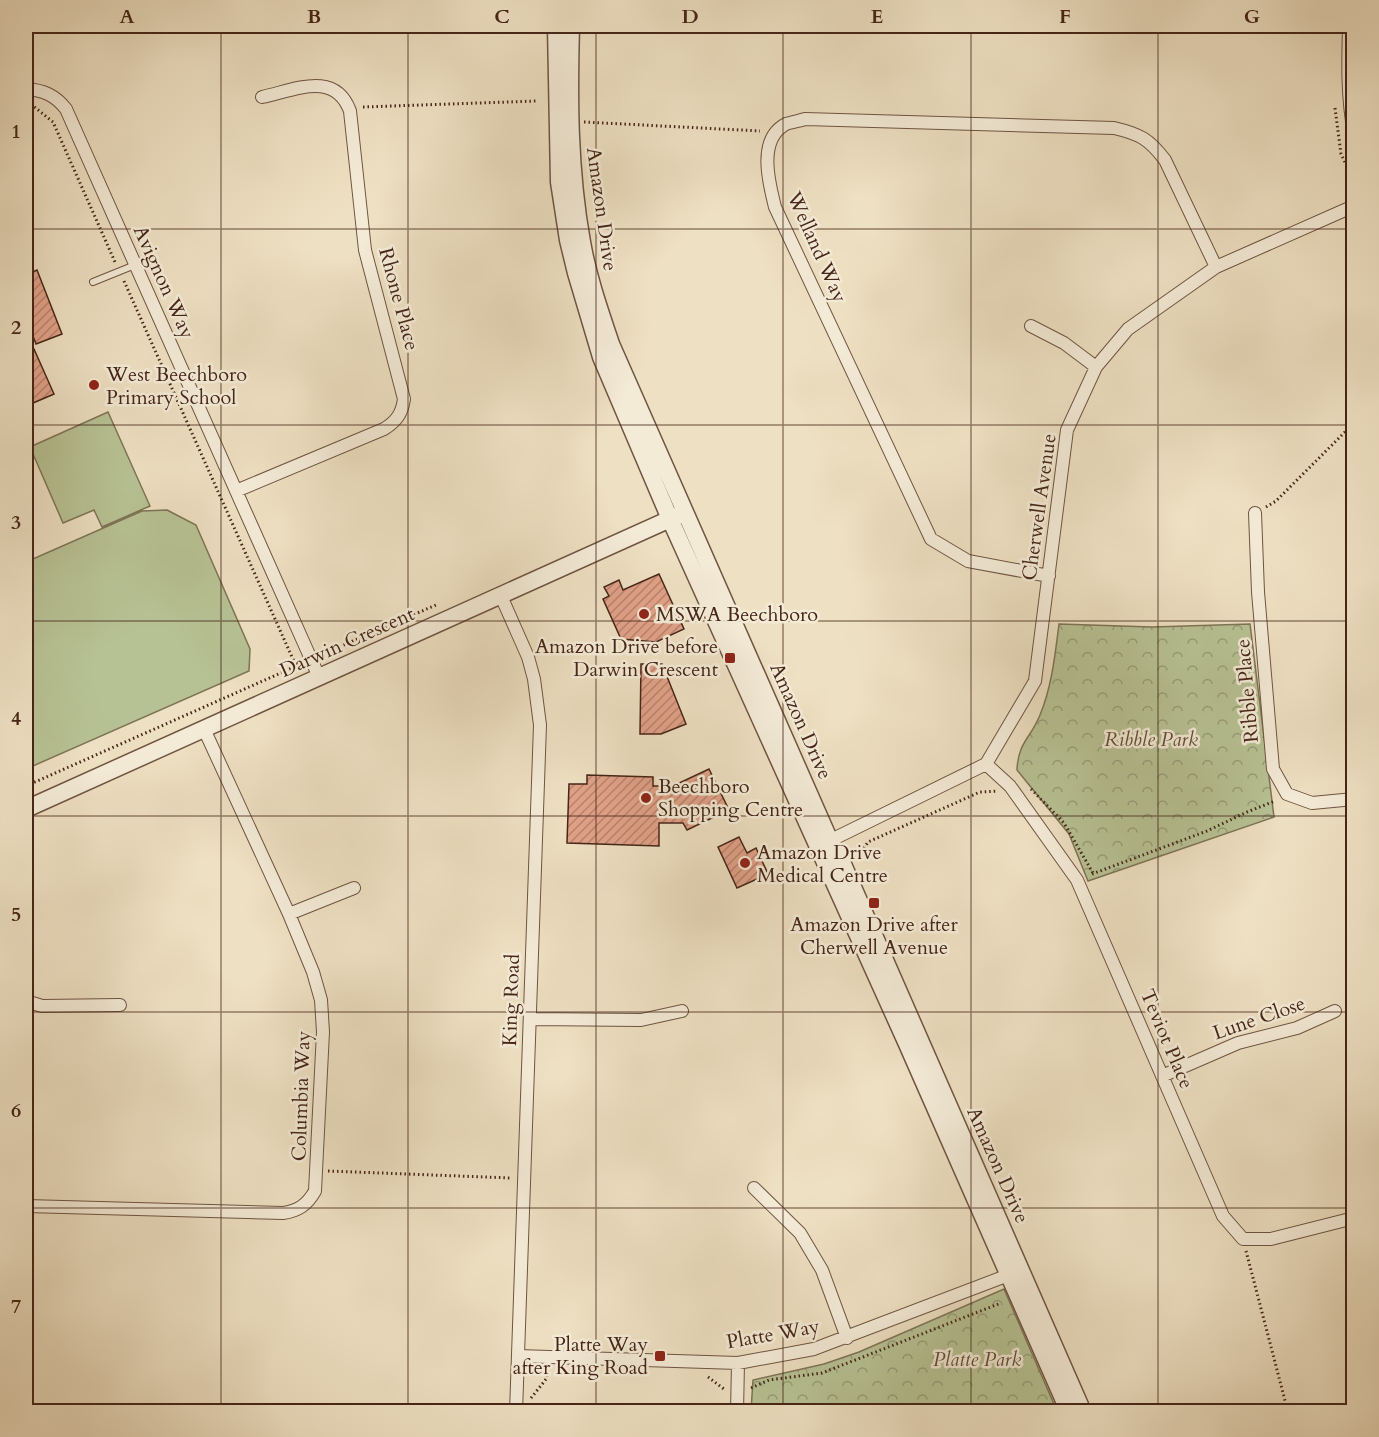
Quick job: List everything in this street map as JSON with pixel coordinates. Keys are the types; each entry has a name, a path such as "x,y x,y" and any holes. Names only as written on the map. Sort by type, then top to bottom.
{"street":[{"name":"Amazon Drive","path":"556,26 560,182 568,240 602,357 678,515 1015,1272 1083,1412"},
{"name":"Amazon Drive","path":"572,26 570,121 577,211 582,243 594,293 615,354 678,515"},
{"path":"1349,26 1348,65 1353,133"},
{"path":"262,97 315,86 326,86 341,94 350,111"},
{"name":"Avignon Way","path":"26,89 47,93 55,97 66,109 319,677"},
{"name":"Rhone Place","path":"236,491 384,429 393,424 403,409 402,386 371,278 364,242 350,111"},
{"path":"772,138 785,125 805,119 1114,128 1138,133 1154,145 1165,160 1216,267"},
{"name":"Welland Way","path":"772,138 767,158 769,182 776,207 931,539 969,561 1049,576"},
{"name":"Cherwell Avenue","path":"986,764 1035,681 1067,430 1096,367 1128,329 1216,267 1353,206"},
{"path":"1031,326 1064,343 1096,367"},
{"name":"Ribble Place","path":"1255,513 1258,592 1274,769 1287,794"},
{"name":"Darwin Crescent","path":"26,810 678,515"},
{"name":"King Road","path":"501,596 528,657 534,679 540,724 516,1412"},
{"name":"Columbia Way","path":"26,1206 292,1212 302,1208 315,1191 318,1171 323,1016 318,986 289,914 204,729"},
{"path":"824,844 986,764"},
{"name":"Teviot Place","path":"986,764 1010,786 1077,880 1223,1216 1243,1239"},
{"path":"1287,794 1312,803 1353,799"},
{"name":"Amazon Drive","path":"824,844 843,862 1015,1272 1069,1412"},
{"path":"289,914 354,888"},
{"path":"26,1001 42,1006 120,1005"},
{"path":"530,1019 641,1020 682,1011"},
{"name":"Lune Close","path":"1162,1076 1238,1043 1297,1028 1335,1011"},
{"path":"754,1188 800,1233 822,1270 847,1338"},
{"path":"1243,1239 1271,1239 1353,1218"},
{"name":"Platte Way","path":"518,1356 738,1363 814,1349 1015,1272"},
{"path":"737,1412 738,1363"}],"lane":[{"path":"93,282 135,265"}],"path":[{"path":"350,111 365,106 537,100"},
{"path":"26,105 32,105 53,122 296,666 26,786"},
{"path":"570,121 758,130 772,138"},
{"path":"1255,513 1276,501 1353,423"},
{"path":"843,862 859,856 868,842 980,792 995,792 1022,780 1064,823 1093,873"},
{"path":"1077,880 1207,831 1247,812 1268,806 1287,794"},
{"path":"318,1171 525,1179"},
{"path":"1243,1239 1288,1412"},
{"path":"530,1404 531,1396 547,1378 547,1357"}],"green space":[{"path":"108,412 150,506 102,527 94,510 63,523 30,447"},
{"path":"167,510 196,525 250,649 249,671 26,769 26,562 142,511"},
{"name":"Ribble Park","path":"1059,624 1152,627 1250,624 1274,817 1088,881 1069,834 1017,770 1020,753 1044,704"},
{"name":"Platte Park","path":"1004,1289 1057,1411 751,1411 753,1380 824,1364 859,1352"}],"building":[{"path":"37,270 62,334 36,344 26,318 26,275"},
{"path":"34,349 54,394 26,406 26,353"},
{"name":"MSWA Beechboro","path":"659,574 684,629 656,642 621,639 603,599 609,596 604,587 619,580 623,590"},
{"path":"641,664 662,664 686,724 661,734 640,734"},
{"name":"Beechboro Shopping Centre","path":"709,769 729,810 687,830 683,823 659,823 659,846 567,843 569,784 587,784 587,775 653,777 653,786 673,786"},
{"name":"Amazon Drive Medical Centre","path":"739,837 747,853 756,848 768,874 737,888 718,847"}],"place":[{"name":"West Beechboro Primary School","path":"94,385"},
{"name":"MSWA Beechboro","path":"644,614"},
{"name":"Amazon Drive before Darwin Crescent","path":"730,658"},
{"name":"Beechboro Shopping Centre","path":"646,798"},
{"name":"Amazon Drive Medical Centre","path":"745,863"},
{"name":"Amazon Drive after Cherwell Avenue","path":"874,903"},
{"name":"Platte Way after King Road","path":"660,1356"}]}
